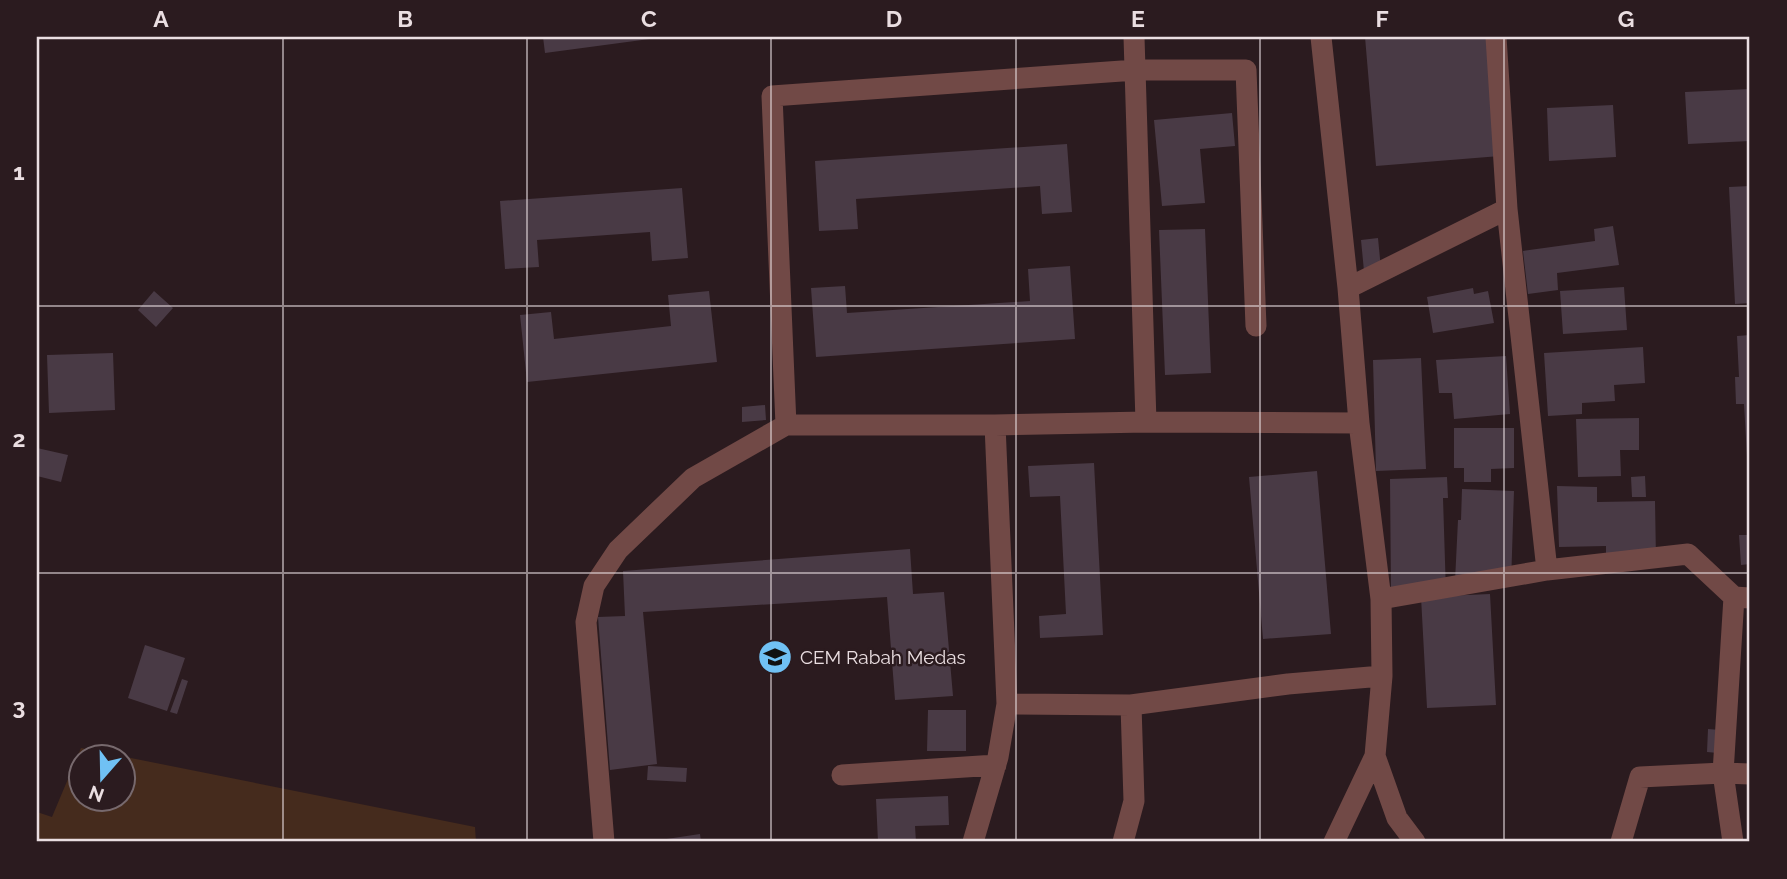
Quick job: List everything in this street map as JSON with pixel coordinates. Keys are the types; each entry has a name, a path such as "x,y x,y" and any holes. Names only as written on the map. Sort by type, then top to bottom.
{"street":[{"path":"1134,37 1146,422"},
{"path":"1321,37 1348,288 1359,422 1381,599 1382,676 1375,756 1334,842"},
{"path":"1496,37 1507,209 1547,570"},
{"path":"786,425 772,96 1136,70 1246,70 1256,326"},
{"path":"1348,288 1507,209"},
{"path":"604,842 586,622 594,586 618,550 693,478 786,425 1359,422"},
{"path":"973,842 996,765 1007,704 995,425"},
{"path":"1381,599 1547,570 1688,554 1742,598 1723,773 1733,842"},
{"path":"1007,704 1131,705 1288,684 1382,676"},
{"path":"1123,842 1134,801 1131,705"},
{"path":"1375,756 1397,818 1415,842"},
{"path":"842,775 996,765"},
{"path":"1621,842 1640,777 1750,774"}],"shaded area":[{"path":"136,759 475,827 476,842 37,842 37,812 52,817 66,784 66,812 136,812"}],"building":[{"path":"543,37 657,37 657,38 545,53"},
{"path":"1365,37 1490,37 1500,156 1376,166"},
{"path":"1750,89 1750,141 1688,144 1685,92"},
{"path":"1613,105 1616,157 1549,161 1547,108"},
{"path":"1232,113 1235,146 1200,149 1205,203 1162,206 1154,120"},
{"path":"1067,144 1072,212 1042,214 1040,186 856,199 858,229 819,231 815,161"},
{"path":"1750,186 1750,303 1735,304 1729,187"},
{"path":"682,188 688,258 652,261 650,232 537,240 539,267 505,269 500,201"},
{"path":"1613,226 1619,265 1557,273 1558,290 1528,294 1523,251 1595,241 1594,229"},
{"path":"1205,229 1211,373 1165,375 1159,230"},
{"path":"1378,238 1381,269 1364,271 1361,240"},
{"path":"1070,266 1075,339 816,357 811,288 845,286 847,313 1030,301 1028,269"},
{"path":"1624,287 1627,330 1563,334 1560,291"},
{"path":"1473,288 1474,294 1488,291 1494,323 1433,333 1427,297"},
{"path":"154,291 173,308 156,327 138,310"},
{"path":"709,291 717,362 527,382 520,315 551,312 554,339 671,326 668,295"},
{"path":"1750,335 1748,474 1744,404 1736,404 1735,377 1739,377 1737,336"},
{"path":"1643,347 1645,383 1614,385 1615,401 1582,403 1582,414 1548,416 1544,353"},
{"path":"113,353 115,410 49,413 47,355"},
{"path":"1506,356 1510,414 1454,419 1452,393 1439,393 1436,360"},
{"path":"1421,358 1426,469 1376,471 1373,360"},
{"path":"765,405 766,420 742,422 742,407"},
{"path":"1639,418 1639,450 1620,450 1621,476 1578,477 1576,419"},
{"path":"1454,428 1514,428 1514,468 1491,469 1491,482 1464,482 1464,468 1454,468"},
{"path":"37,448 68,455 61,482 37,476"},
{"path":"1094,463 1103,635 1040,638 1039,616 1066,614 1060,496 1030,497 1028,466"},
{"path":"1317,471 1331,634 1263,639 1249,477"},
{"path":"1645,476 1646,497 1632,497 1631,477"},
{"path":"1447,477 1448,498 1443,498 1446,593 1391,595 1390,479"},
{"path":"1557,486 1597,487 1597,502 1655,501 1656,559 1606,560 1606,546 1559,547"},
{"path":"1462,489 1514,491 1511,584 1455,581"},
{"path":"1739,535 1750,535 1750,564 1741,565"},
{"path":"910,549 913,594 944,592 953,696 895,700 887,597 643,612 657,764 610,770 598,617 625,616 623,571"},
{"path":"1490,594 1496,705 1427,708 1421,597"},
{"path":"145,645 185,658 167,711 128,698"},
{"path":"182,679 188,681 177,714 170,712"},
{"path":"928,710 966,710 966,751 927,751"},
{"path":"1708,729 1720,730 1718,753 1707,752"},
{"path":"648,766 687,768 686,782 647,780"},
{"path":"948,796 949,825 915,826 916,842 878,842 876,799"},
{"path":"700,834 701,842 653,842 653,841"}],"place":[{"name":"CEM Rabah Medas","path":"775,657"}]}
